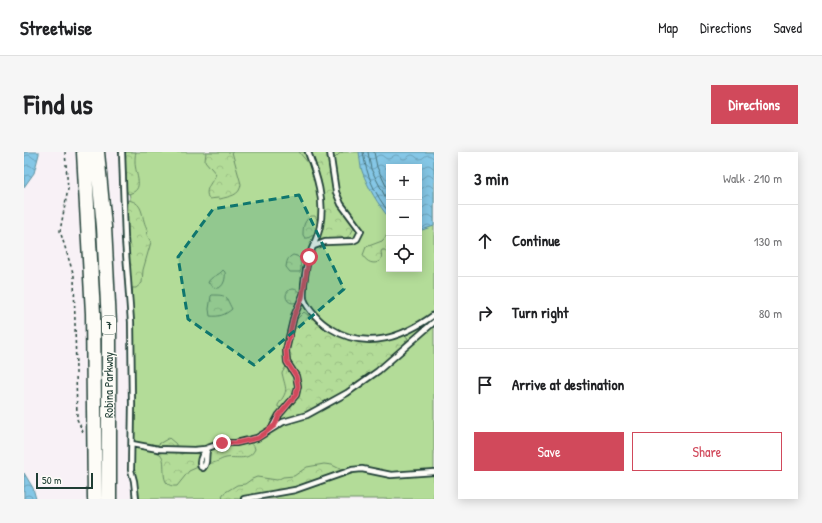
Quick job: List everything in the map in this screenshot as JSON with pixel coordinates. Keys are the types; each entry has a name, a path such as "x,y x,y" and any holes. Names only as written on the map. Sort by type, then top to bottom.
{"main road":[{"name":"Robina Parkway","path":"84,152 93,313 95,499"},
{"name":"Robina Parkway","path":"97,152 104,227 109,323 109,499"}],"lane":[{"path":"122,152 125,239 131,322 131,470 136,499"},
{"path":"272,428 296,395 298,386 296,376 287,362 286,350 294,316 302,298 308,262 320,226 322,209 321,195 308,152"},
{"path":"313,247 322,242 357,239 361,231 341,204 336,192 330,152"},
{"path":"318,233 318,240 322,242"},
{"path":"304,288 304,299 321,323 338,334 354,339 374,341 395,336 417,326 434,315"},
{"path":"299,305 305,302 308,306"},
{"path":"132,444 158,449 194,450 208,448 222,443 236,443 258,438 283,422 307,415 347,393 378,371 434,322"},
{"path":"278,418 279,422 283,422"},
{"path":"244,499 295,490 352,470 362,469 392,475 434,472"}],"path":[{"path":"65,152 68,189 60,231 74,276 77,418 84,434"}],"highlighted area":[{"path":"299,195 344,289 254,365 188,319 178,257 213,209"}],"green space":[{"path":"124,152 136,152 135,167 138,186 137,189 128,194 126,190"},
{"path":"125,152 434,152 434,499 132,499 134,359 130,199"},
{"path":"206,152 232,152 241,184 237,193 220,199 209,199 207,192 216,174 205,161"},
{"path":"299,152 343,152 334,159 332,166 338,200 354,223 354,228 350,235 345,239 322,241 319,239 322,226 315,168 309,164"},
{"path":"128,200 138,204 148,230 147,235 151,242 143,270 142,283 136,288 131,288 130,284 127,234"},
{"path":"311,216 315,216 318,221 317,229 313,235 305,238 303,235 305,222"},
{"path":"386,236 386,252 382,250 381,260 372,263 365,259 363,255 366,247 382,241"},
{"path":"293,255 300,259 300,272 290,272 286,267 288,260"},
{"path":"223,270 225,272 224,282 219,288 216,288 208,283 211,279"},
{"path":"293,289 298,291 300,296 298,301 293,303 288,301 286,296 288,291"},
{"path":"212,295 224,296 232,309 222,315 210,316 209,309"},
{"path":"304,312 309,318 315,319 334,332 350,340 377,342 404,335 408,338 401,348 379,369 352,388 310,412 281,420 280,418 284,411 283,408 278,407 278,405 286,390 282,373 287,365 288,350 295,321"},
{"path":"169,438 176,444 176,451 181,454 186,452 198,452 198,467 189,471 177,486 167,483 164,473 164,462 160,454 145,450 144,444 148,443 157,445"},
{"path":"252,440 255,449 249,456 242,458 226,458 213,463 208,463 209,448"},
{"path":"324,464 332,465 342,470 342,472 288,491 240,499 223,499 222,496 224,493 237,485 245,484 257,477 277,480 283,477 294,476 307,467"}],"water":[{"path":"24,152 39,152 39,154 34,173 24,187"},
{"path":"359,152 434,152 434,226 422,230 422,164 386,164 386,214 367,184 361,169"},
{"path":"24,473 33,488 36,499 24,499"}],"route":[{"path":"222,443 236,443 258,438 275,425 279,415 296,395 298,386 296,376 287,362 286,350 294,316 302,298 309,257"}]}
